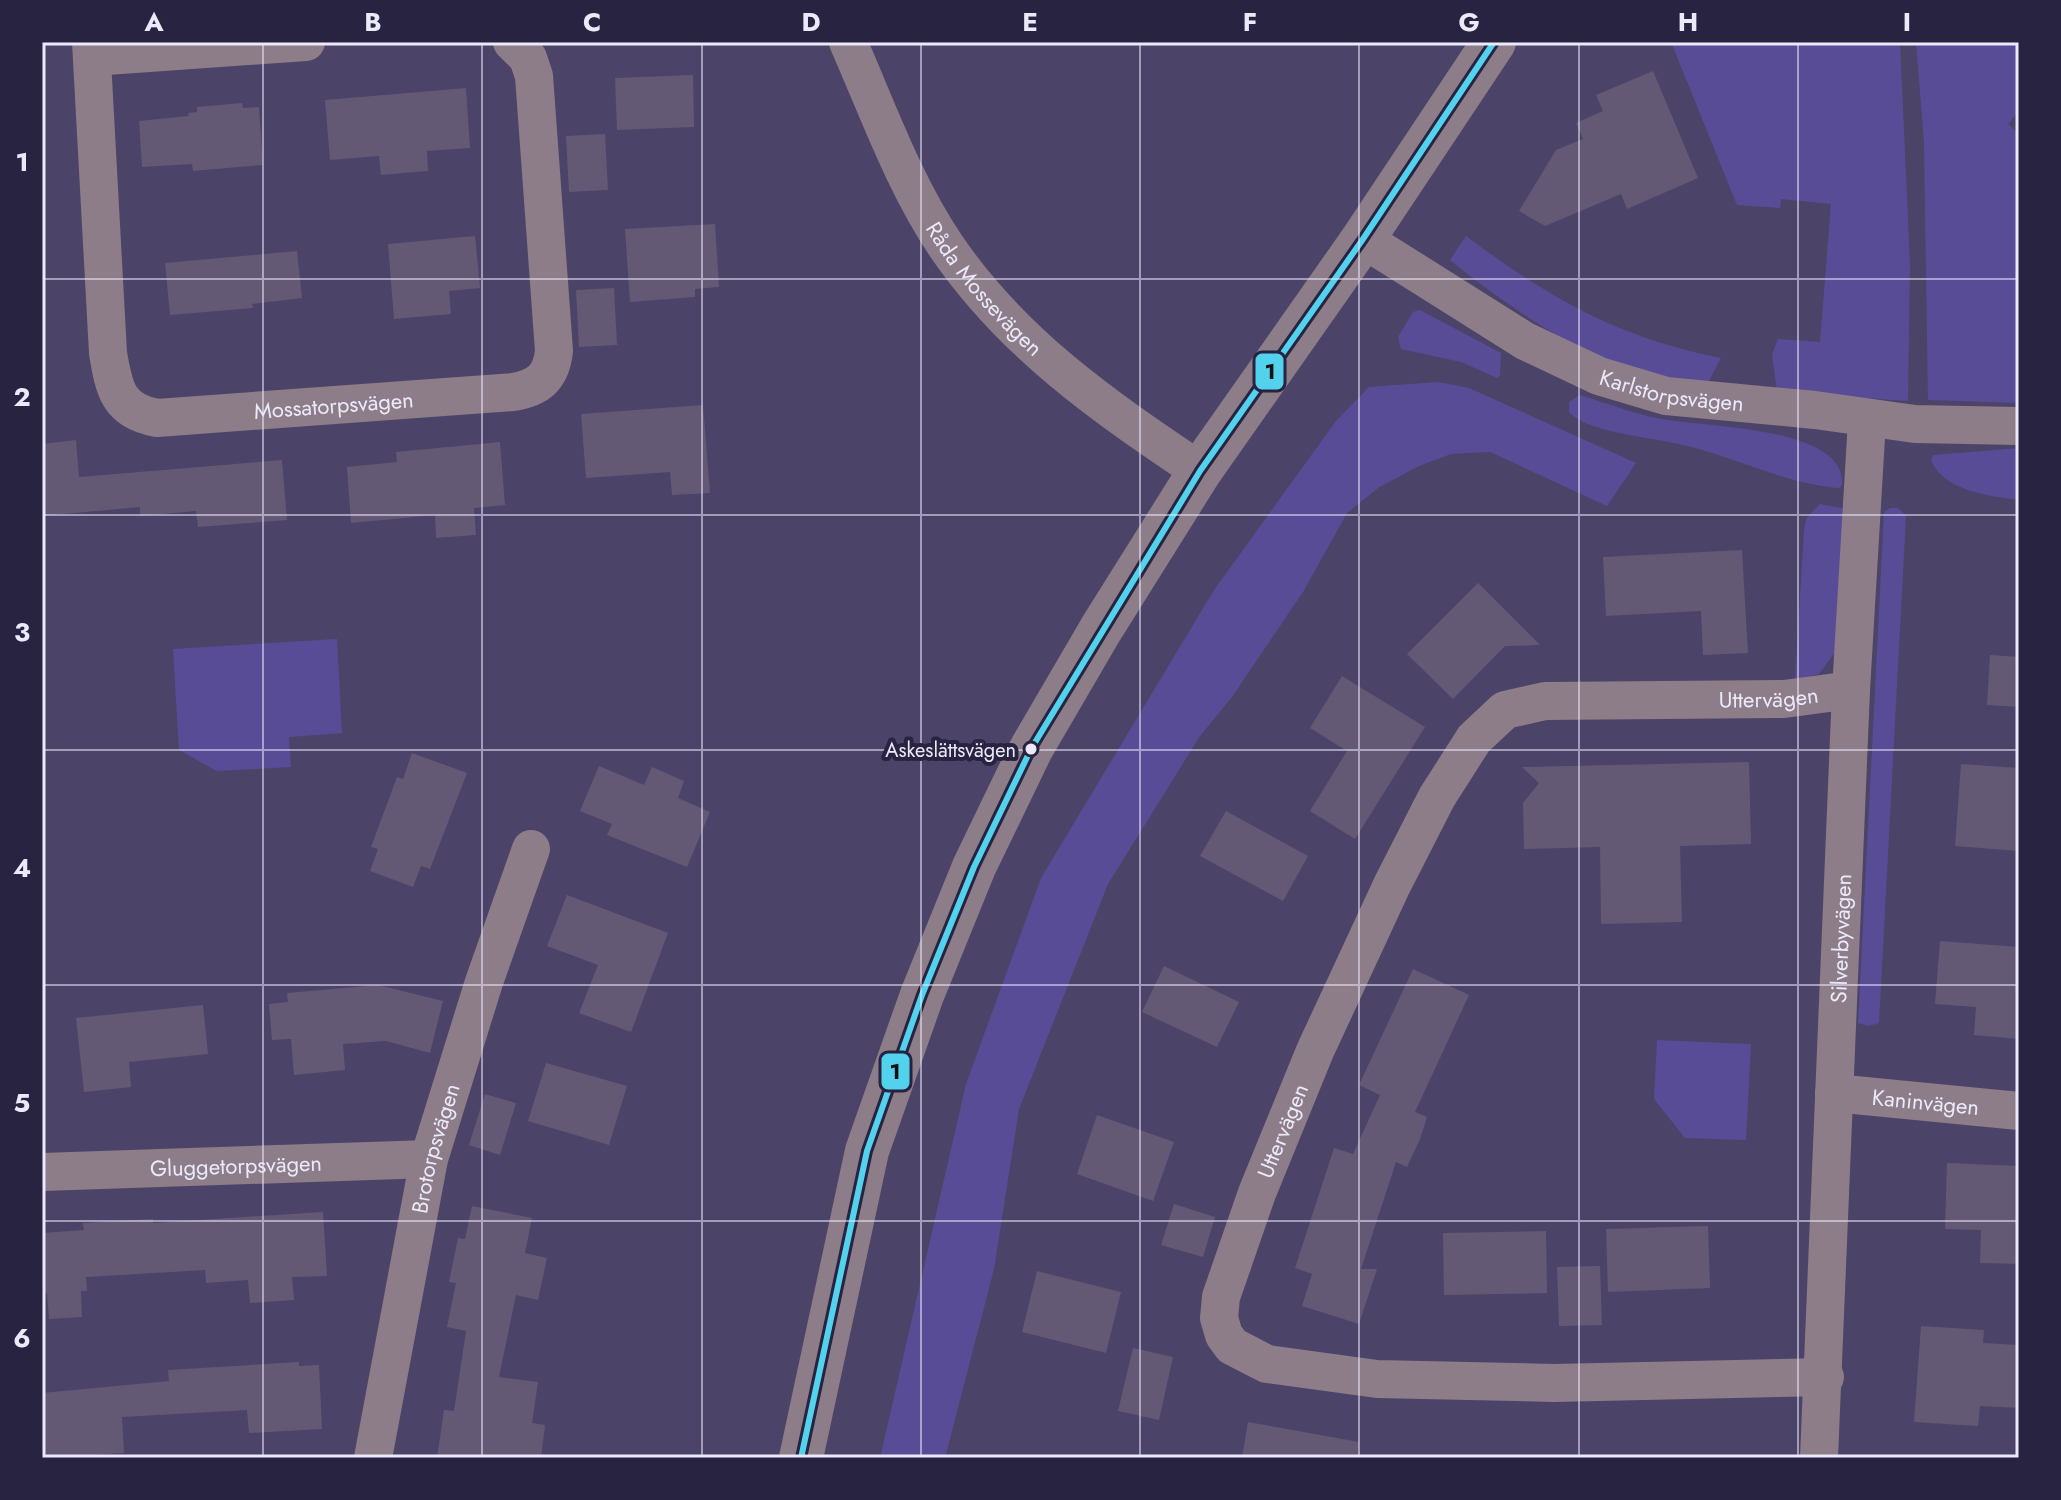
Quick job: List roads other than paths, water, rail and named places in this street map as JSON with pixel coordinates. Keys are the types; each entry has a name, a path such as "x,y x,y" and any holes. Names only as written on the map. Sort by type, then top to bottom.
{"street":[{"name":"Mossatorpsvägen","path":"306,42 92,49 113,383 121,400 138,414 157,418 513,392 540,384 547,375 554,351 534,76 528,58 512,42"},
{"name":"Råda Mossevägen","path":"848,42 920,202 946,246 982,291 1055,369 1200,471"},
{"path":"801,1458 867,1151 933,967 974,867 1031,749 1101,629 1200,471 1363,239 1494,42"},
{"name":"Karlstorpsvägen","path":"1363,239 1525,341 1599,376 1666,396 1815,410 1867,420 2019,426"},
{"name":"Silverbyvägen","path":"1819,1458 1825,1377 1851,690 1867,420"},
{"name":"Uttervägen","path":"1825,1377 1538,1383 1377,1379 1311,1373 1246,1356 1224,1335 1219,1318 1221,1297 1257,1193 1315,1051 1392,885 1437,797 1474,739 1505,710 1545,701 1784,699 1851,690"},
{"name":"Brotorpsvägen","path":"373,1458 429,1159 484,982 531,849"},
{"name":"Kaninvägen","path":"1834,1093 2019,1111"},
{"name":"Gluggetorpsvägen","path":"42,1172 429,1159"}],"place":[{"name":"Askeslättsvägen","path":"1031,749"}]}
